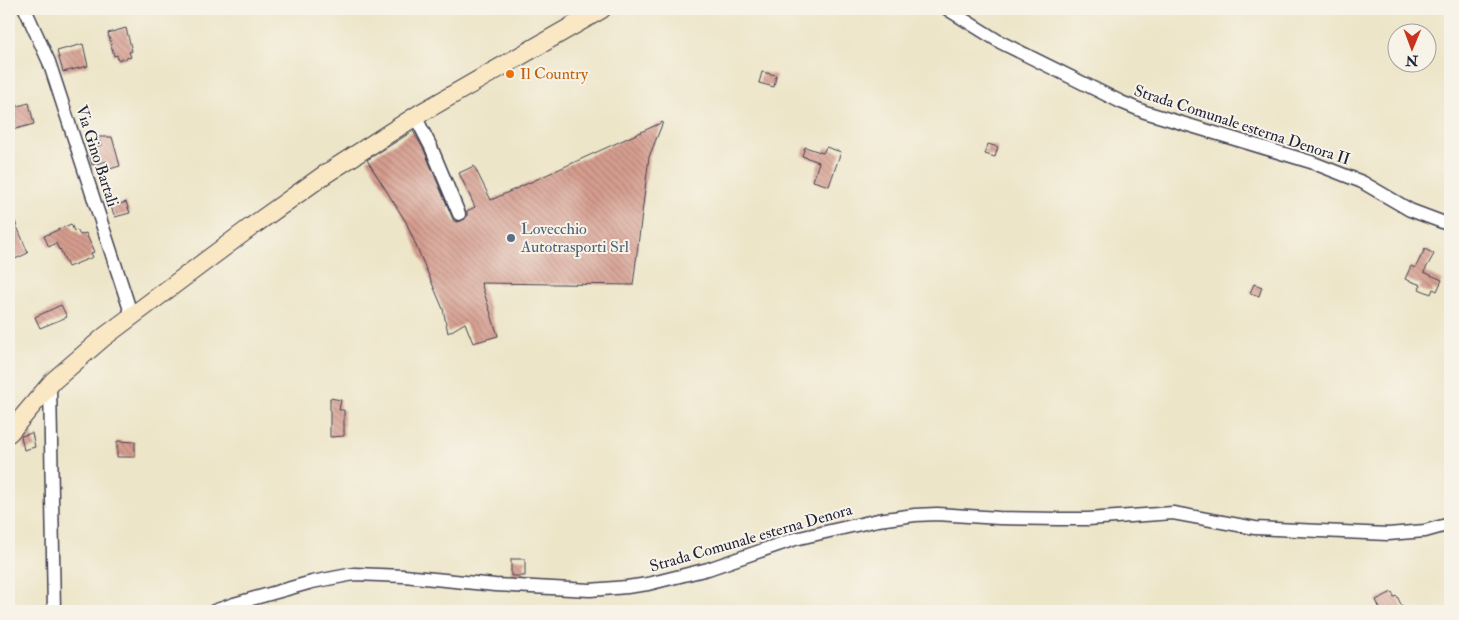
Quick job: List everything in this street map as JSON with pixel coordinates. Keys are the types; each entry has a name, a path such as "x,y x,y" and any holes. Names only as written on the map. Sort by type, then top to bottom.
{"street":[{"name":"Via Gino Bartali","path":"25,9 49,62 132,316"},
{"name":"Strada Comunale esterna Denora II","path":"947,9 1000,42 1121,102 1145,112 1311,162 1362,182 1410,210 1450,225"},
{"path":"9,432 65,369 243,232 324,175 415,116 596,10"},
{"path":"415,116 431,147 459,214"},
{"path":"50,384 54,611"},
{"name":"Strada Comunale esterna Denora","path":"214,611 312,582 354,574 590,590 627,587 648,584 708,568 795,539 878,520 915,515 937,514 999,518 1088,519 1173,513 1255,528 1388,534 1425,531 1450,524"}],"building":[{"path":"126,28 132,51 129,52 131,57 118,60 117,55 114,56 108,33"},
{"path":"83,44 88,66 63,72 57,51"},
{"path":"762,72 776,75 774,87 759,83"},
{"path":"29,103 34,124 12,130 9,120 9,115 13,114 11,108"},
{"path":"663,122 649,157 633,285 481,283 498,336 473,343 465,323 448,333 443,309 406,222 367,160 413,131 424,150 452,217 454,221 458,222 465,219 467,211 475,207 459,173 474,166 491,200"},
{"path":"98,137 112,137 120,166 110,169 107,161 92,165 88,149 101,145"},
{"path":"988,144 998,147 995,157 985,154"},
{"path":"805,147 823,153 826,147 841,152 829,186 813,181 819,162 802,156"},
{"path":"126,202 130,213 115,217 111,207"},
{"path":"9,207 28,253 9,262"},
{"path":"71,224 74,231 77,230 80,235 86,233 94,252 91,253 93,257 68,267 56,243 49,247 44,236"},
{"path":"1425,249 1434,254 1424,272 1442,280 1437,291 1433,289 1431,294 1419,289 1421,285 1405,279 1411,266 1415,268"},
{"path":"1254,284 1262,287 1259,296 1250,293"},
{"path":"61,305 67,317 40,328 35,317"},
{"path":"330,398 341,400 339,410 344,410 344,436 330,437"},
{"path":"32,433 35,447 24,450 21,436"},
{"path":"117,441 135,442 135,457 117,457"},
{"path":"511,559 525,559 525,576 511,576"},
{"path":"1392,592 1394,597 1397,596 1404,611 1381,611 1376,600"}],"place":[{"name":"Il Country","path":"510,74"},
{"name":"Lovecchio Autotrasporti Srl","path":"511,238"}]}
